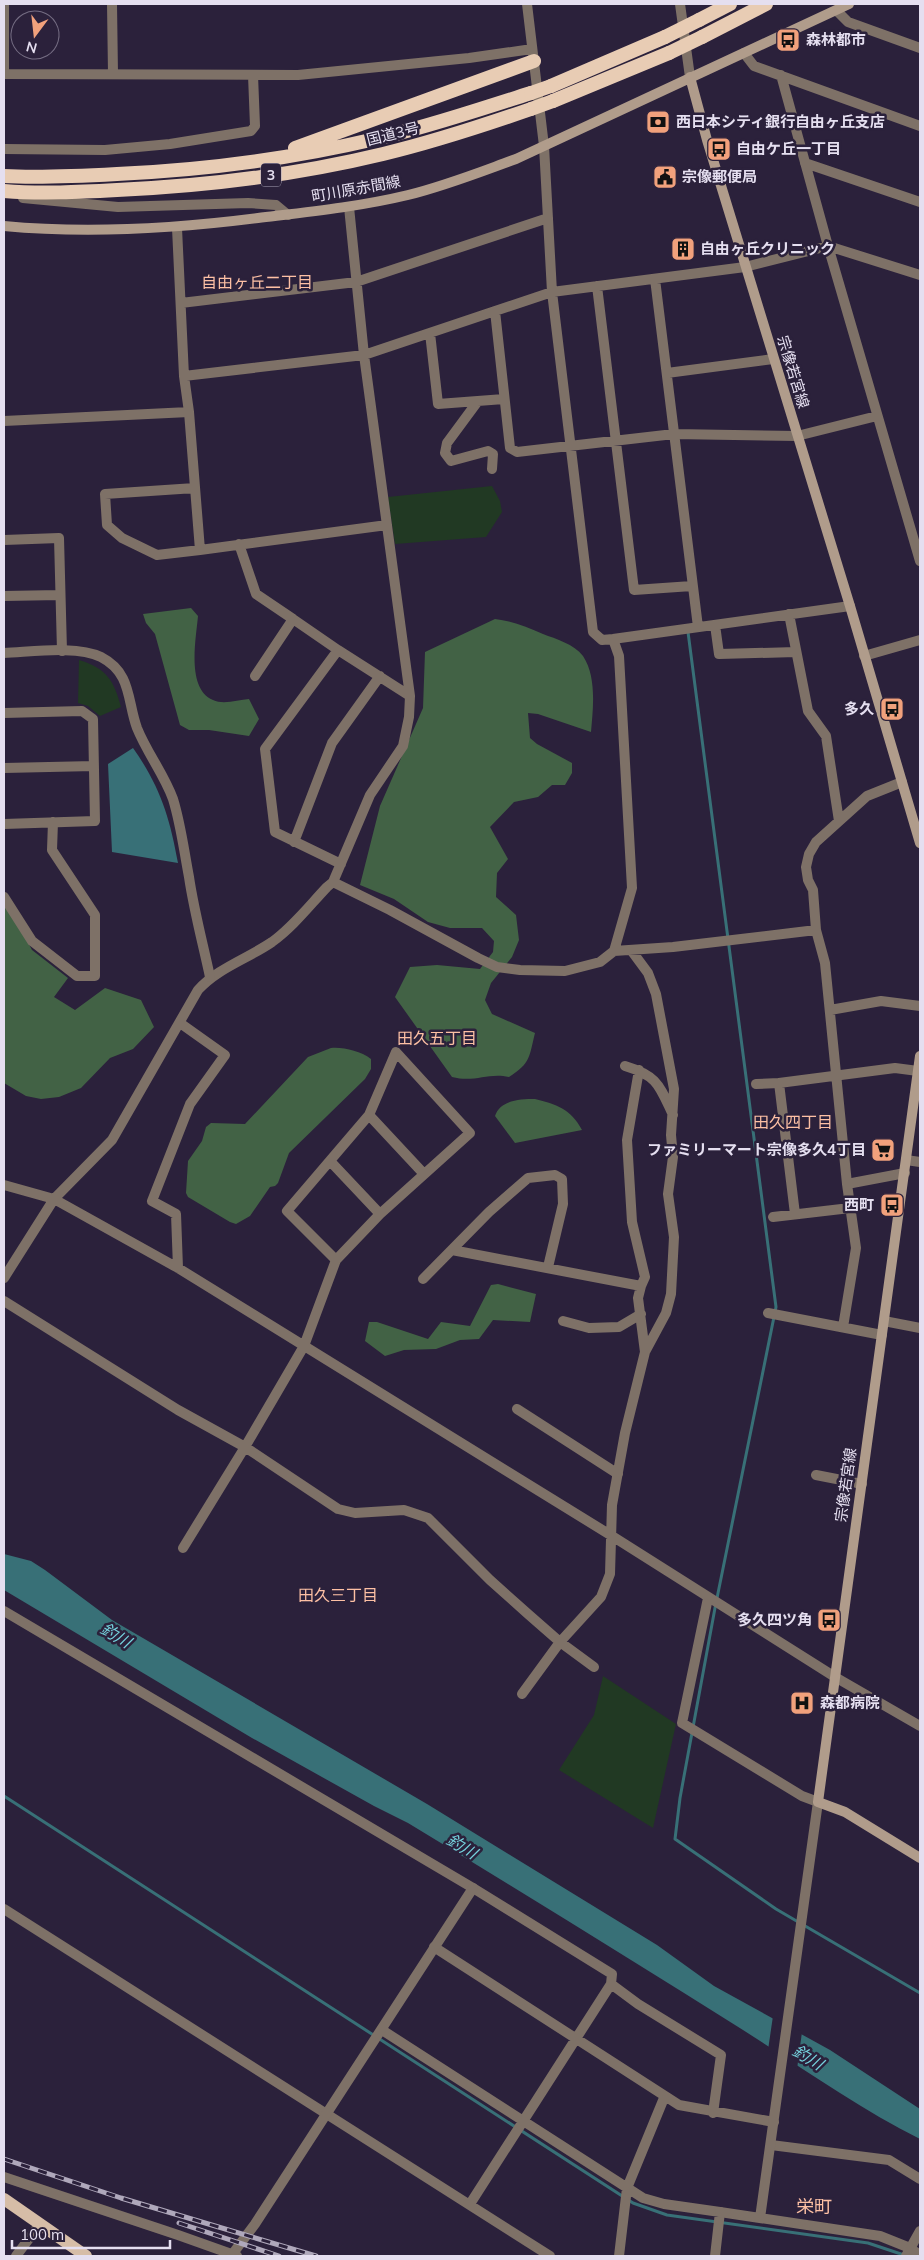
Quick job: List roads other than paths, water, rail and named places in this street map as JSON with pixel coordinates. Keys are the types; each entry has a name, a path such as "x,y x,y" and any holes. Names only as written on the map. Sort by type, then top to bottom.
{"highway":[{"name":"国道3号","path":"4,176 78,176 146,173 252,162 326,150 377,139 551,86 665,37 730,4"},
{"name":"国道3号","path":"4,192 79,192 252,178 382,154 476,128 553,101 668,53 766,4"},
{"path":"252,162 323,139 533,55"}],"main road":[{"path":"690,77 849,4"},
{"name":"町川原赤間線","path":"4,226 72,231 178,228 349,207 408,195 461,180 544,146 690,77"},
{"name":"宗像若宮線","path":"690,77 745,267 850,606 920,843"},
{"name":"宗像若宮線","path":"818,1802 920,1056"},
{"path":"818,1802 846,1812 920,1858"},
{"path":"4,2199 80,2255"}],"street":[{"path":"4,4 4,74 298,75 469,58 533,55"},
{"path":"112,4 113,74"},
{"path":"527,4 544,146 552,292 593,632 602,640 613,639 850,606"},
{"path":"680,4 690,77"},
{"path":"837,11 848,22 920,48"},
{"path":"744,53 754,66 920,126"},
{"path":"4,149 106,150 170,144 251,131 255,126 253,75"},
{"path":"781,75 828,246 920,561"},
{"path":"805,163 920,202"},
{"path":"4,196 118,207 276,205 288,215"},
{"path":"4,1278 54,1199 112,1140 198,990 210,977 271,943 284,933 333,882 370,795 403,746 409,717 410,696 364,355 349,207"},
{"path":"182,303 356,282 548,218"},
{"path":"178,228 184,376 189,412 200,550"},
{"path":"184,376 364,355 552,292 745,267 828,246 920,274"},
{"path":"655,279 698,627"},
{"path":"597,286 634,590 692,586"},
{"path":"495,311 510,448 517,452 674,434 797,436 877,416"},
{"path":"430,333 438,404 504,400"},
{"path":"667,373 773,359"},
{"path":"478,401 447,443 445,453 451,461 488,451 493,454 492,469"},
{"path":"4,421 189,412"},
{"path":"195,488 105,494 107,525 122,538 157,556 387,525"},
{"path":"4,540 59,538 62,651"},
{"path":"239,544 256,594 410,696"},
{"path":"4,596 60,595"},
{"path":"790,614 808,711 826,736 839,821"},
{"path":"255,676 293,619"},
{"path":"715,625 719,654 796,652"},
{"path":"613,639 619,656 632,888 614,951"},
{"path":"864,656 920,640"},
{"path":"338,650 265,749 275,832 341,864"},
{"path":"4,652 83,652 101,658 118,671 126,684 138,730 173,799 182,833 210,977"},
{"path":"294,842 332,743 380,676"},
{"path":"4,713 82,711 93,719 94,766 94,820 4,824"},
{"path":"4,768 94,766"},
{"path":"843,1327 856,1248 847,1184 825,963 816,930 813,890 808,880 806,867 809,854 816,842 839,821 868,796 902,782"},
{"path":"4,897 32,941 77,976 95,976 95,915 52,850 53,822"},
{"path":"333,882 497,967 565,971 600,962 614,951 816,930"},
{"path":"522,1694 560,1642 600,1597 610,1574 612,1505 618,1474 645,1352 666,1313 671,1294 674,1237 668,1194 673,1157 671,1135 674,1116 674,1089 656,994 648,973 631,950"},
{"path":"830,1010 881,1001 920,1006"},
{"path":"178,1268 176,1214 152,1202 190,1104 225,1054 180,1023"},
{"path":"183,1548 304,1346 336,1260 380,1214 470,1133 396,1052 369,1115 287,1211 336,1260"},
{"path":"625,1066 639,1070 651,1077 674,1116"},
{"path":"756,1084 779,1083 895,1068 918,1071"},
{"path":"639,1070 627,1140 632,1222 645,1277 638,1298 645,1352"},
{"path":"779,1083 795,1214"},
{"path":"369,1115 424,1174"},
{"path":"906,1160 920,1162"},
{"path":"330,1161 380,1214"},
{"path":"847,1184 904,1173"},
{"path":"423,1279 528,1178 555,1175 562,1179 563,1204 548,1267"},
{"path":"4,1185 54,1199 178,1268 612,1536 835,1677 920,1726"},
{"path":"773,1217 850,1208"},
{"path":"452,1250 641,1286"},
{"path":"4,1301 178,1410 245,1447 338,1509 356,1514 404,1510 428,1518 490,1580 560,1642 594,1667"},
{"path":"768,1313 882,1335"},
{"path":"563,1320 589,1328 619,1327 641,1314"},
{"path":"884,1321 920,1328"},
{"path":"517,1409 618,1474"},
{"path":"816,1475 862,1484"},
{"path":"708,1598 682,1723 802,1796 818,1802 760,2218"},
{"path":"4,1611 473,1888 612,1974 611,1984 470,2204"},
{"path":"4,2176 178,2234 233,2256 473,1888"},
{"path":"4,1908 550,2256"},
{"path":"434,1947 679,2106 774,2122"},
{"path":"611,1984 638,2004 721,2055 713,2113"},
{"path":"382,2030 643,2198 664,2204 880,2236 908,2252 920,2254"},
{"path":"619,2256 627,2188 664,2098"},
{"path":"771,2145 889,2160 920,2179"},
{"path":"715,2256 720,2212"},
{"path":"16,2256 40,2224"},
{"path":"908,2252 920,2231"}],"water":[{"path":"133,748 150,776 163,803 178,863 112,852 108,764"},
{"name":"釣川","path":"4,1554 31,1561 112,1620 427,1804 657,1945 714,1986 830,2050 920,2109 920,2139 852,2101 660,1978 408,1823 252,1738 4,1590"}],"waterway":[{"path":"688,632 776,1307 715,1608 680,1798 675,1839 776,1909 920,1993"},
{"path":"4,1796 633,2203 667,2215 868,2243 904,2255"}],"railway":[{"path":"4,2159 121,2198 316,2256"},
{"path":"179,2223 279,2256"}],"place":[{"name":"森林都市","path":"788,40"},
{"name":"西日本シティ銀行自由ヶ丘支店","path":"658,122"},
{"name":"自由ケ丘一丁目","path":"719,149"},
{"name":"宗像郵便局","path":"665,177"},
{"name":"自由ヶ丘クリニック","path":"683,249"},
{"name":"多久","path":"892,709"},
{"name":"ファミリーマート宗像多久4丁目","path":"883,1150"},
{"name":"西町","path":"892,1205"},
{"name":"多久四ツ角","path":"829,1620"},
{"name":"森都病院","path":"802,1703"}],"district":[{"name":"自由ヶ丘二丁目","path":"257,282"},
{"name":"田久五丁目","path":"437,1038"},
{"name":"田久四丁目","path":"793,1122"},
{"name":"田久三丁目","path":"338,1595"},
{"name":"栄町","path":"814,2207"}]}
